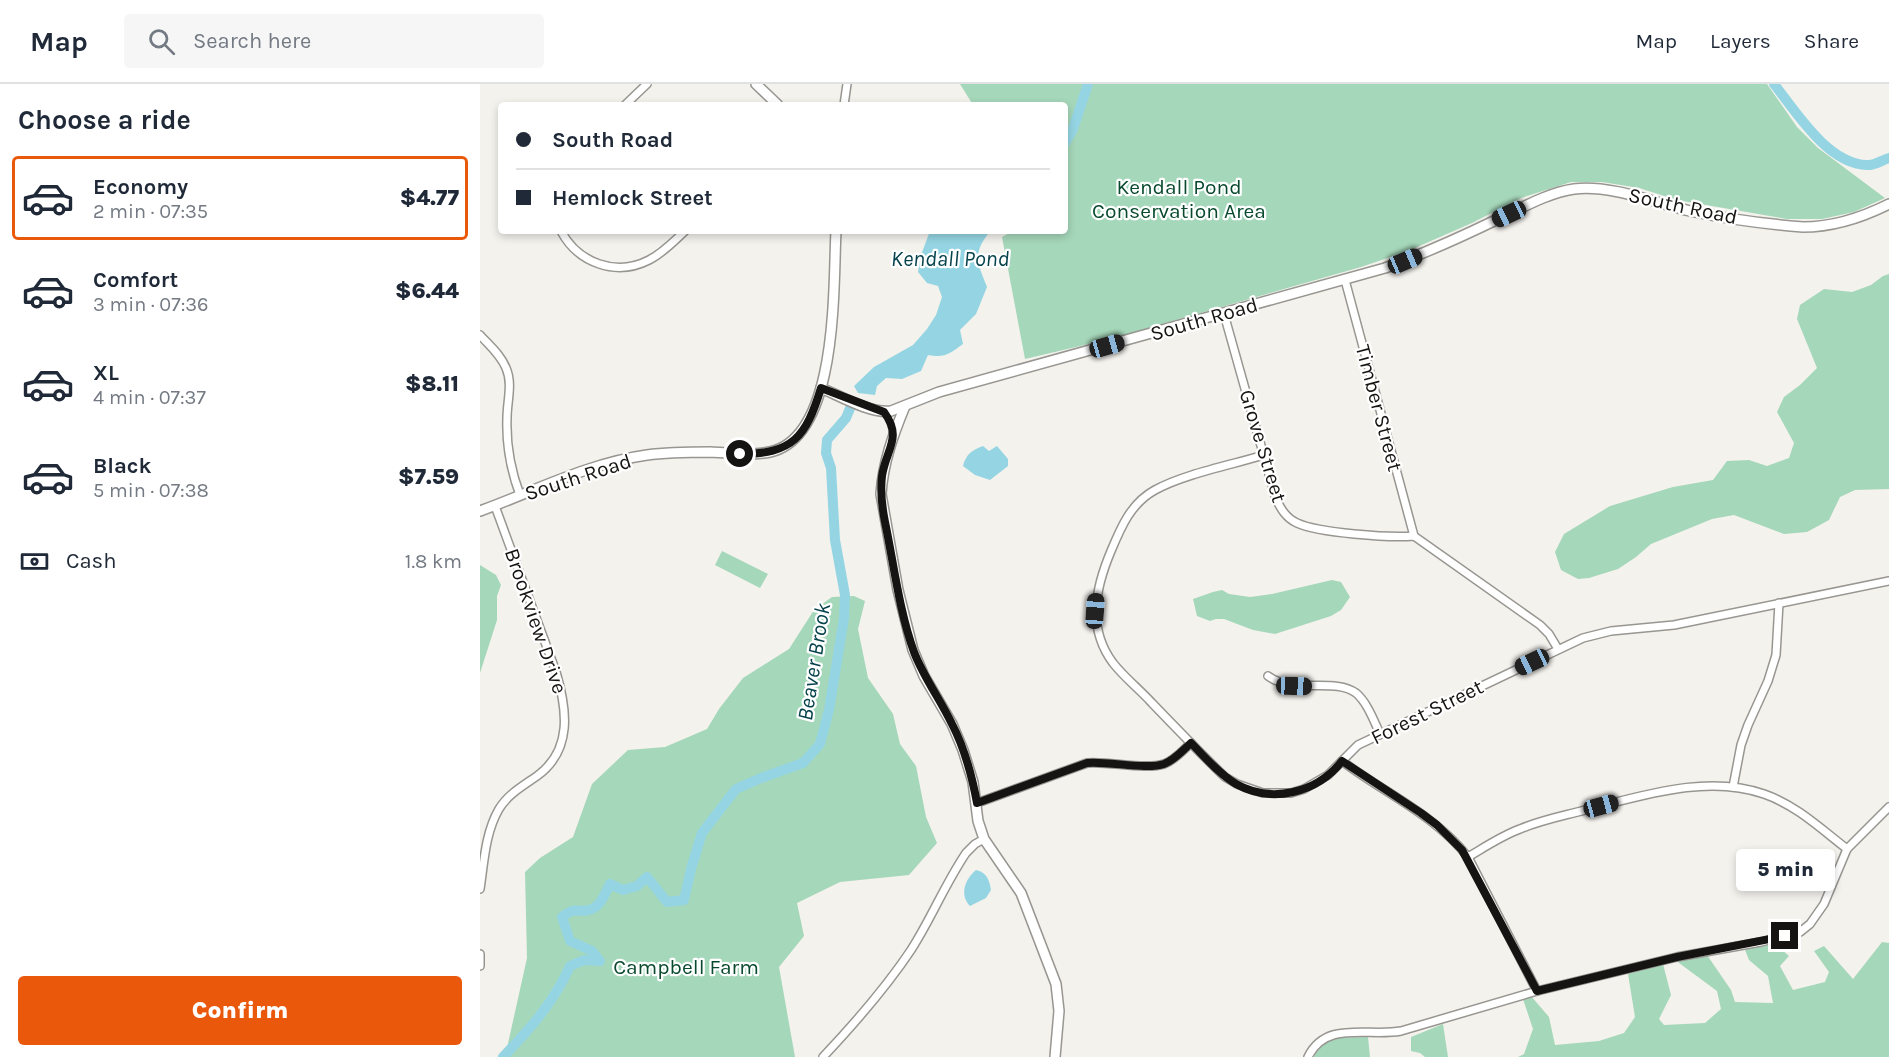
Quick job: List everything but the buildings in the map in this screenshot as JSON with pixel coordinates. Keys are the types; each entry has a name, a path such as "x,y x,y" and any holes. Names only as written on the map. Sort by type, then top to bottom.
{"street":[{"path":"629,102 647,84"},
{"path":"756,84 775,102"},
{"path":"844,102 847,84"},
{"name":"South Road","path":"884,412 939,392 1345,280 1405,261 1563,191 1576,189 1611,192 1702,213 1803,227 1844,222 1889,204"},
{"path":"563,234 570,244 586,258 598,264 620,267 633,266 647,261 667,248 682,234"},
{"name":"South Road","path":"480,511 615,461 640,456 691,452 759,454 780,449 795,439 807,425 821,388 830,338 836,234"},
{"name":"Timber Street","path":"1345,280 1414,536"},
{"name":"Grove Street","path":"1224,314 1279,505 1287,516 1298,524 1327,530 1397,537 1414,536"},
{"path":"480,335 499,356 507,370 510,386 507,417 508,445 520,495"},
{"path":"821,388 884,412 894,432"},
{"path":"905,406 894,432 882,476 881,494 898,590 914,650 924,676 952,724 963,750 984,839 1021,893 1056,984 1059,1011 1055,1057"},
{"name":"Forest Street","path":"1264,455 1169,484 1144,497 1134,507 1120,531 1099,583 1096,604 1096,625 1105,651 1122,673 1226,777 1237,784 1263,793 1291,793 1304,789 1323,779 1359,745 1558,649 1597,634 1674,624 1889,581"},
{"name":"Brookview Drive","path":"480,889 489,836 498,810 511,794 540,774 550,764 563,740 566,719 556,672 495,506"},
{"path":"1414,536 1540,624 1558,649"},
{"path":"1733,787 1741,745 1773,668 1778,640 1779,603"},
{"path":"1268,676 1284,685 1348,689 1360,697 1380,734"},
{"path":"977,803 1087,763 1165,764 1191,743"},
{"path":"1342,761 1437,825 1468,857 1537,991"},
{"path":"1468,857 1501,837 1538,822 1638,797 1700,785 1733,787 1764,794 1789,805 1847,849"},
{"path":"1308,1057 1318,1042 1334,1033 1401,1032 1537,991 1677,957 1751,944 1800,932 1810,924 1824,904 1847,849 1889,807"},
{"path":"823,1057 883,990 912,948 966,853 984,839"},
{"path":"480,954 480,966"}],"green space":[{"name":"Kendall Pond Conservation Area","path":"960,84 1767,84 1797,127 1818,148 1885,198 1854,212 1822,219 1787,219 1677,200 1639,188 1602,182 1571,182 1521,198 1472,223 1408,251 1361,267 1110,339 1025,359 1002,237 1008,234 1068,234 1068,102 971,102"},
{"path":"1889,274 1889,489 1855,490 1840,497 1829,520 1807,532 1784,534 1734,515 1712,519 1651,544 1618,569 1578,579 1561,570 1555,552 1564,534 1610,506 1673,487 1713,480 1727,461 1749,460 1767,466 1789,458 1794,443 1777,412 1784,397 1817,368 1797,319 1800,305 1824,289 1852,292 1871,285"},
{"path":"722,551 768,574 760,588 715,565"},
{"path":"480,565 496,575 501,585 497,596 497,620 480,673"},
{"path":"1332,580 1341,582 1350,597 1341,610 1331,616 1275,634 1253,630 1224,619 1210,621 1197,616 1193,599 1222,590 1229,594 1250,597 1272,594"},
{"name":"Campbell Farm","path":"854,596 865,601 858,629 868,678 893,714 900,744 916,766 926,817 937,843 909,875 840,882 797,903 804,936 779,967 795,1057 505,1057 527,958 525,872 540,858 573,837 592,784 628,750 665,747 707,729 743,678 789,649 814,610 832,597"},
{"path":"1773,942 1789,956 1780,966 1793,990 1825,982 1829,972 1814,951 1824,946 1853,979 1882,942 1889,943 1889,1057 1518,1057 1524,1054 1533,1029 1523,999 1531,996 1549,1017 1555,1045 1599,1041 1624,1033 1635,1017 1628,974 1663,964 1671,995 1659,1019 1664,1025 1705,1023 1721,1009 1717,991 1675,960 1707,955 1731,990 1735,1002 1773,1003 1768,976 1749,960 1745,950"},
{"path":"1443,1024 1448,1057 1425,1057 1411,1051 1411,1037"},
{"path":"1368,1037 1370,1057 1314,1057 1330,1038"}],"water":[{"name":"Kendall Pond","path":"929,234 988,234 978,254 979,266 987,287 976,314 960,330 963,344 947,354 928,355 921,371 902,379 886,378 877,386 875,395 858,393 854,386 874,367 913,345 936,315 942,297 938,286 927,283 918,272"},
{"path":"983,446 989,451 997,446 1008,459 1008,466 990,480 975,475 963,466 970,453"},
{"path":"976,870 987,877 991,890 986,898 970,906 964,892 966,882"}],"waterway":[{"name":"Beaver Brook","path":"1068,138 1088,84"},
{"name":"Beaver Brook","path":"1774,84 1814,135 1839,156 1867,165 1889,158"},
{"name":"Beaver Brook","path":"503,1057 541,1014 557,991 570,966 584,960 600,961 592,951 570,941 562,917 573,911 589,910 597,906 610,884 623,890 637,886 647,877 667,902 684,900 702,833 736,789 803,763 820,744 829,710 844,618 845,595 835,540 831,468 826,453 827,440 846,418 851,406"}],"route":[{"path":"740,454 771,452 788,445 807,425 821,388 884,412 890,419 894,432 882,476 881,494 898,590 914,650 924,676 952,724 963,750 977,803 1087,763 1165,764 1191,743 1226,777 1250,790 1263,793 1291,793 1304,789 1328,775 1342,761 1437,825 1468,857 1537,991 1677,957 1785,936"}]}
